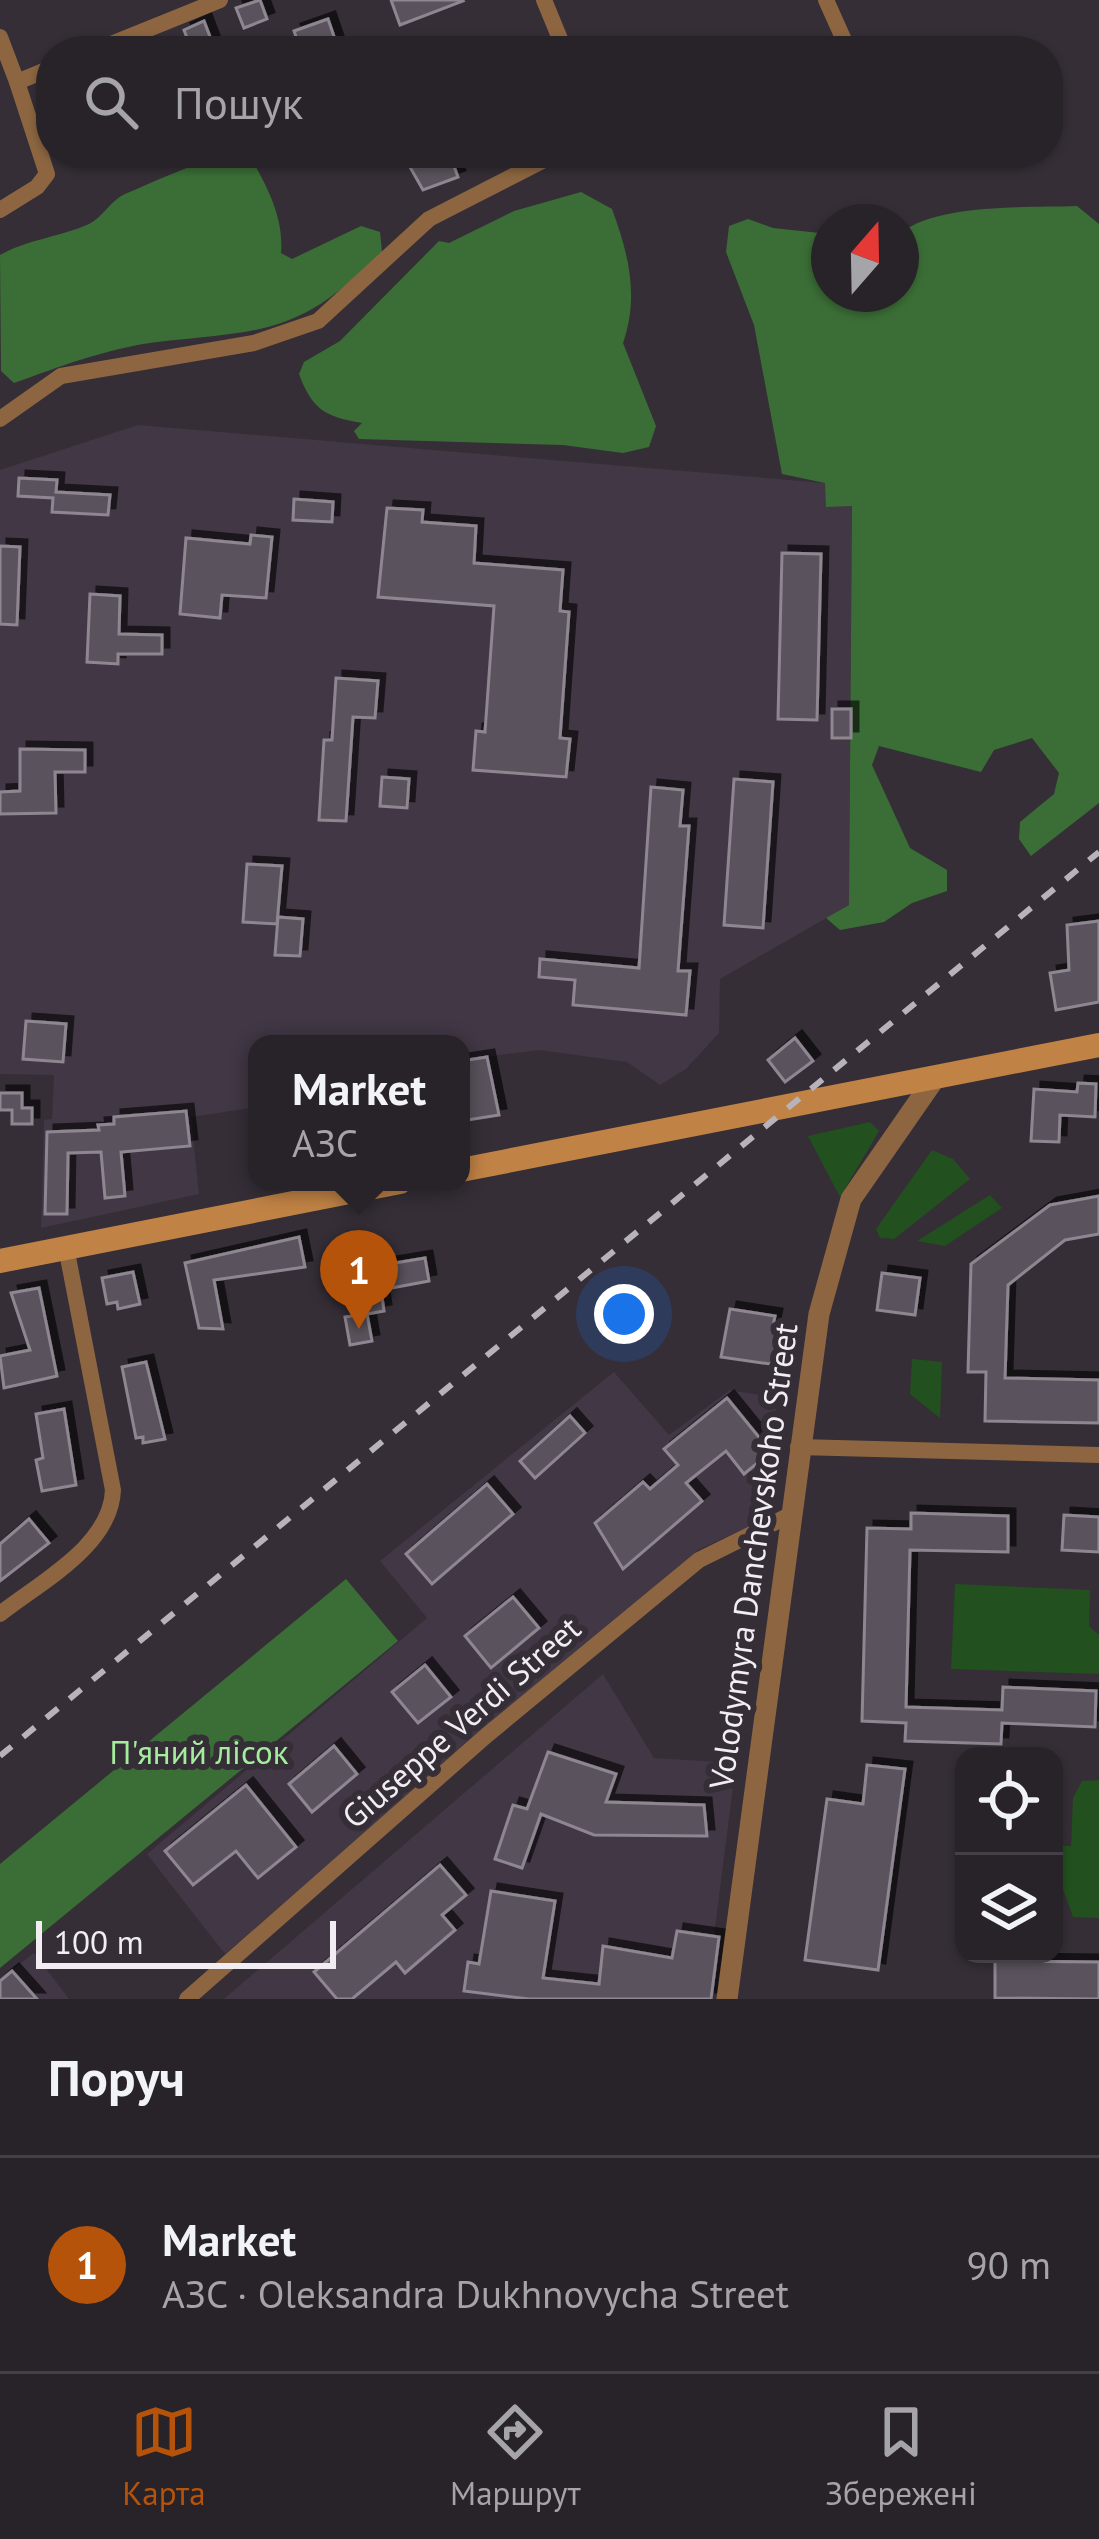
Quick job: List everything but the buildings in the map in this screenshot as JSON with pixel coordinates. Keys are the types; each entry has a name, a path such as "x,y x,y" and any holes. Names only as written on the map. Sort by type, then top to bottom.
{"main road":[{"path":"470,1168 1099,1045"},
{"path":"0,1261 354,1191"}],"street":[{"path":"131,36 220,0"},
{"path":"544,0 559,36"},
{"path":"826,0 840,36"},
{"path":"0,37 36,140"},
{"path":"17,82 36,74"},
{"path":"0,210 37,187 47,174 45,168"},
{"path":"0,419 61,376 254,344 318,321 429,219 529,168"},
{"name":"Volodymyra Danchevskoho Street","path":"727,1999 797,1448 819,1314 851,1198 935,1078"},
{"path":"0,1614 95,1538 110,1515 112,1490 66,1247"},
{"path":"797,1448 1099,1455"},
{"name":"Giuseppe Verdi Street","path":"187,1999 488,1736 699,1560 790,1515"}],"shaded area":[{"path":"138,425 825,483 852,506 849,905 720,979 719,1033 686,1069 660,1085 627,1062 539,1050 470,1059 470,1035 248,1035 248,1108 191,1117 199,1194 41,1228 44,1120 52,1119 54,1075 0,1074 0,470"},
{"path":"614,1372 669,1435 730,1390 777,1398 765,1519 698,1550 225,1954 147,1854 427,1618 380,1561"},
{"path":"603,1674 654,1758 736,1763 706,1999 224,1999"},
{"path":"34,1953 69,1999 0,1999 0,1979"}],"green space":[{"path":"188,168 256,168 277,215 281,253 292,259 361,226 380,232 382,252 327,299 279,324 120,349 14,383 1,371 0,255 89,224 125,194"},
{"path":"581,192 612,209 623,243 631,293 623,343 656,426 649,447 623,453 563,445 359,439 354,431 362,423 329,414 309,396 299,374 304,362 340,341 439,241 449,243 514,211"},
{"path":"1077,206 1099,224 1099,803 1031,856 1019,839 1020,822 1054,794 1059,773 1032,738 994,750 981,772 879,746 872,765 910,848 947,870 947,891 912,903 884,922 840,930 826,918 849,905 852,506 826,507 825,483 782,474 754,325 726,252 729,226 748,219 773,228 811,232 811,312 919,312 919,222 985,209"},
{"path":"870,1122 879,1131 840,1197 808,1136"},
{"path":"932,1150 953,1159 970,1179 894,1239 880,1238 876,1229"},
{"path":"990,1195 1002,1208 945,1246 917,1241"},
{"path":"912,1359 942,1362 940,1418 910,1394"},
{"name":"П'яний лісок","path":"346,1579 398,1641 0,1968 0,1864"},
{"path":"955,1584 1090,1590 1089,1626 1099,1635 1099,1674 951,1669"},
{"path":"1099,1780 1099,1918 1073,1917 1063,1889 1063,1846 1071,1846 1073,1798 1082,1781"}],"railway":[{"path":"0,1756 1099,852"}],"place":[{"name":"Market","path":"359,1329"}]}
